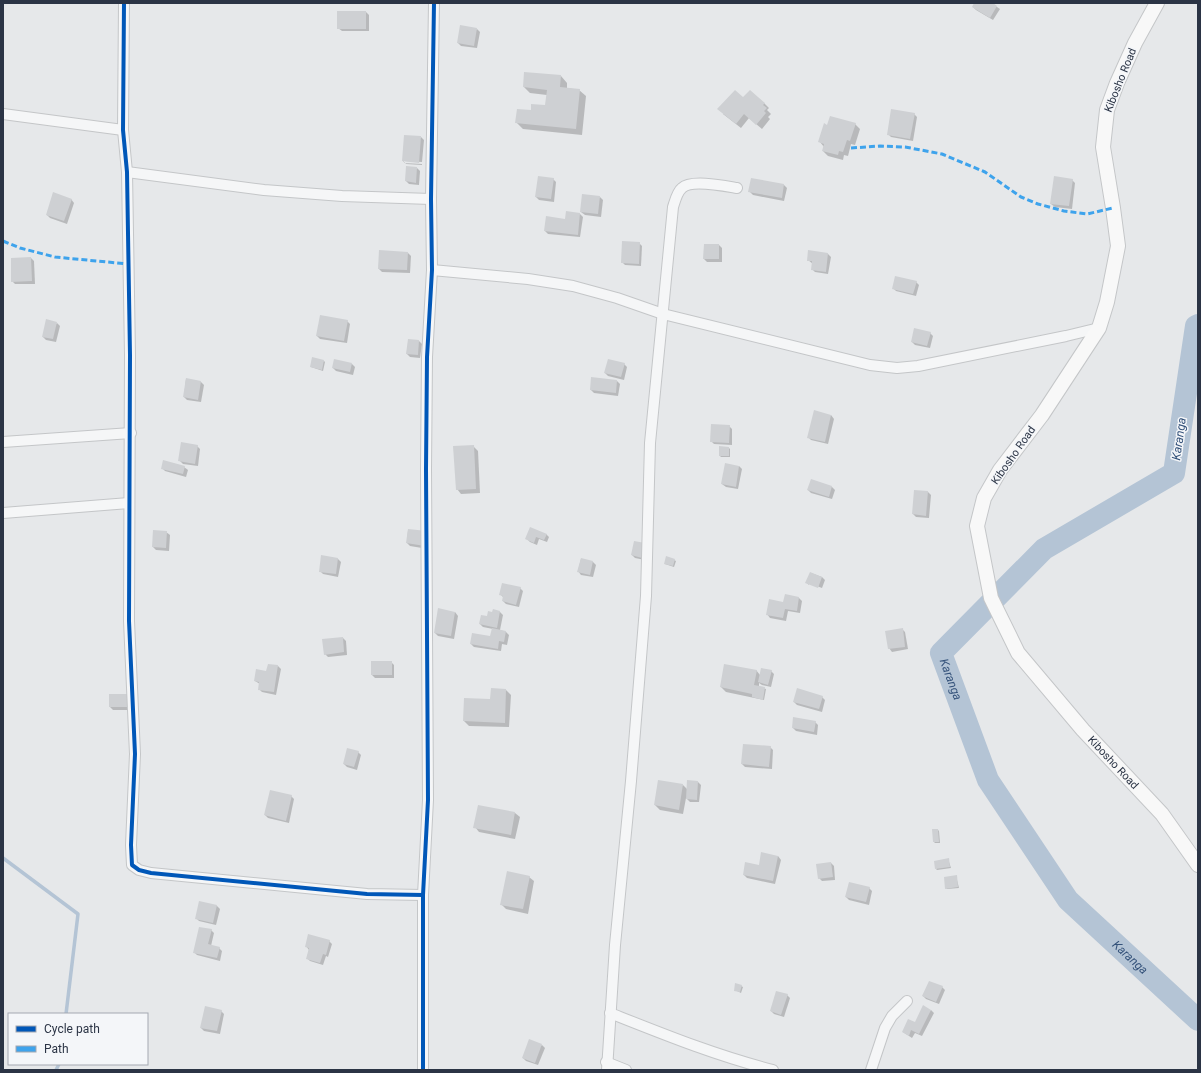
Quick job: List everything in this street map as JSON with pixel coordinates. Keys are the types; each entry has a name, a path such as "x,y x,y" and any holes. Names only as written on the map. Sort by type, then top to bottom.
{"main road":[{"name":"Kibosho Road","path":"1157,3 1135,43 1107,110 1103,147 1114,208 1118,246 1107,302 1099,328 1042,415 1000,470 984,498 977,526 991,598 1018,653 1083,730 1162,814 1198,865"}],"street":[{"path":"124,3 123,130 127,172 131,433 129,503 129,621 135,754 131,845 132,865 139,870 151,873 367,894 423,895"},
{"path":"423,1070 423,895 428,800 426,469 427,357 432,270 431,199 434,3"},
{"path":"3,114 123,130"},
{"path":"127,172 272,190 342,196 431,199"},
{"path":"626,1070 607,1066 615,945 646,596 650,443 673,207 676,196 682,187 693,183 737,188"},
{"path":"432,270 528,279 574,286 617,298 663,314 728,329 785,345 870,365 897,368 918,366 1099,328"},
{"path":"3,442 131,433"},
{"path":"3,513 129,503"},
{"path":"871,1070 885,1028 892,1016 907,1001"},
{"path":"610,1013 677,1040 756,1066 773,1070"}],"building":[{"path":"974,3 993,3 997,6 990,18 972,7"},
{"path":"337,11 366,11 366,29 337,29"},
{"path":"460,25 477,28 474,46 457,43"},
{"path":"524,72 561,75 560,87 580,89 576,129 515,123 517,109 531,110 531,104 545,105 547,90 523,87"},
{"path":"735,90 743,97 750,90 765,103 763,105 767,108 764,111 766,113 756,125 744,114 736,124 717,109"},
{"path":"891,109 915,113 910,139 887,135"},
{"path":"830,116 856,123 850,141 847,140 843,152 839,151 838,155 822,151 824,144 818,142 824,123 827,125"},
{"path":"404,135 421,136 419,163 402,161"},
{"path":"406,166 417,167 416,183 405,181"},
{"path":"538,176 554,178 551,199 535,197"},
{"path":"1054,176 1073,179 1069,206 1050,204"},
{"path":"751,178 784,184 782,198 748,192"},
{"path":"53,192 72,199 64,221 46,215"},
{"path":"582,194 600,196 598,214 580,212"},
{"path":"566,211 580,213 578,235 544,231 546,216 565,219"},
{"path":"622,241 640,242 639,264 621,263"},
{"path":"704,244 719,244 719,259 703,259"},
{"path":"379,250 408,252 407,270 378,269"},
{"path":"808,250 828,253 826,272 811,270 812,261 807,261"},
{"path":"31,257 32,281 11,282 11,258"},
{"path":"895,276 917,281 913,294 892,289"},
{"path":"320,315 348,320 344,341 316,336"},
{"path":"46,319 57,322 53,339 42,337"},
{"path":"914,328 931,332 927,346 911,342"},
{"path":"408,339 419,340 418,355 406,354"},
{"path":"312,357 324,360 322,370 310,367"},
{"path":"334,359 352,363 350,372 332,368"},
{"path":"608,359 625,363 621,377 604,373"},
{"path":"591,377 617,380 616,393 590,390"},
{"path":"186,378 201,381 198,400 183,397"},
{"path":"814,410 831,415 825,442 807,438"},
{"path":"711,424 730,425 729,443 710,442"},
{"path":"181,442 198,445 195,464 178,461"},
{"path":"474,445 476,489 456,490 453,446"},
{"path":"719,446 729,447 729,456 719,456"},
{"path":"163,460 185,466 183,474 161,469"},
{"path":"725,463 739,466 736,487 721,484"},
{"path":"811,479 832,486 829,497 807,490"},
{"path":"914,490 928,491 926,516 912,514"},
{"path":"530,527 547,534 544,540 536,537 534,543 525,539"},
{"path":"408,529 427,531 425,546 406,543"},
{"path":"153,530 167,531 166,548 152,547"},
{"path":"634,541 645,543 642,558 631,555"},
{"path":"321,555 338,558 336,574 319,572"},
{"path":"666,556 675,559 673,566 664,564"},
{"path":"581,558 593,561 590,575 577,572"},
{"path":"810,572 822,577 818,588 805,583"},
{"path":"502,583 521,587 516,605 502,601 503,596 499,595"},
{"path":"785,594 799,597 797,611 785,609 783,618 766,615 769,599 783,602"},
{"path":"438,608 455,612 451,636 434,633"},
{"path":"493,609 500,611 497,628 479,624 481,615 487,616 488,611 492,612"},
{"path":"492,628 506,631 504,642 499,641 498,649 470,644 472,633 490,636"},
{"path":"903,628 905,647 888,649 885,631"},
{"path":"343,637 344,652 324,655 322,639"},
{"path":"371,661 392,661 392,675 371,675"},
{"path":"268,664 278,665 274,692 258,690 259,682 254,681 256,669 266,671"},
{"path":"724,664 757,670 754,685 765,687 763,700 752,697 752,694 720,687"},
{"path":"761,668 772,670 768,685 758,682"},
{"path":"491,688 506,689 505,723 463,721 464,698 490,699"},
{"path":"797,688 823,696 819,709 793,702"},
{"path":"109,694 127,694 127,707 109,707"},
{"path":"793,717 816,721 814,732 792,728"},
{"path":"743,744 771,746 769,767 741,764"},
{"path":"347,748 359,751 354,767 343,764"},
{"path":"658,780 683,784 679,810 654,805"},
{"path":"687,780 698,781 697,800 686,799"},
{"path":"270,790 292,795 286,821 264,815"},
{"path":"478,805 515,812 511,835 473,828"},
{"path":"932,829 938,829 939,842 933,842"},
{"path":"761,852 778,856 773,881 743,875 745,862 759,865"},
{"path":"949,858 950,867 935,869 934,861"},
{"path":"831,862 833,877 818,879 816,864"},
{"path":"507,871 530,876 523,909 500,905"},
{"path":"957,875 958,887 945,889 944,877"},
{"path":"849,882 870,887 866,902 845,897"},
{"path":"199,901 217,905 213,923 195,919"},
{"path":"199,927 212,929 208,944 220,947 217,958 193,953"},
{"path":"308,934 330,940 326,955 323,954 320,963 306,959 309,948 305,947"},
{"path":"929,981 943,986 936,1002 922,996"},
{"path":"735,983 742,985 740,992 734,991"},
{"path":"776,991 788,994 781,1015 770,1011"},
{"path":"923,1005 931,1010 919,1034 911,1030 909,1036 902,1032 908,1019 915,1022"},
{"path":"205,1006 222,1010 217,1031 200,1028"},
{"path":"529,1039 542,1044 535,1063 522,1058"}],"waterway":[{"name":"Karanga","path":"1198,325 1196,326 1174,473 1044,549 941,653 988,780 1068,900 1198,1020"},
{"path":"3,858 78,914 66,1013"},
{"path":"56,1070 58,1065"}],"marked path":[{"path":"851,148 880,146 905,147 942,154 985,172 1021,197 1038,204 1064,211 1087,214 1113,208"},
{"path":"3,241 20,248 55,257 128,264"}],"cycle path":[{"path":"124,3 123,130 127,172 130,355 129,621 135,754 131,845 132,865 139,870 151,873 367,894 423,895"},
{"path":"423,1070 423,895 428,800 426,469 427,357 432,270 431,199 434,3"}]}
